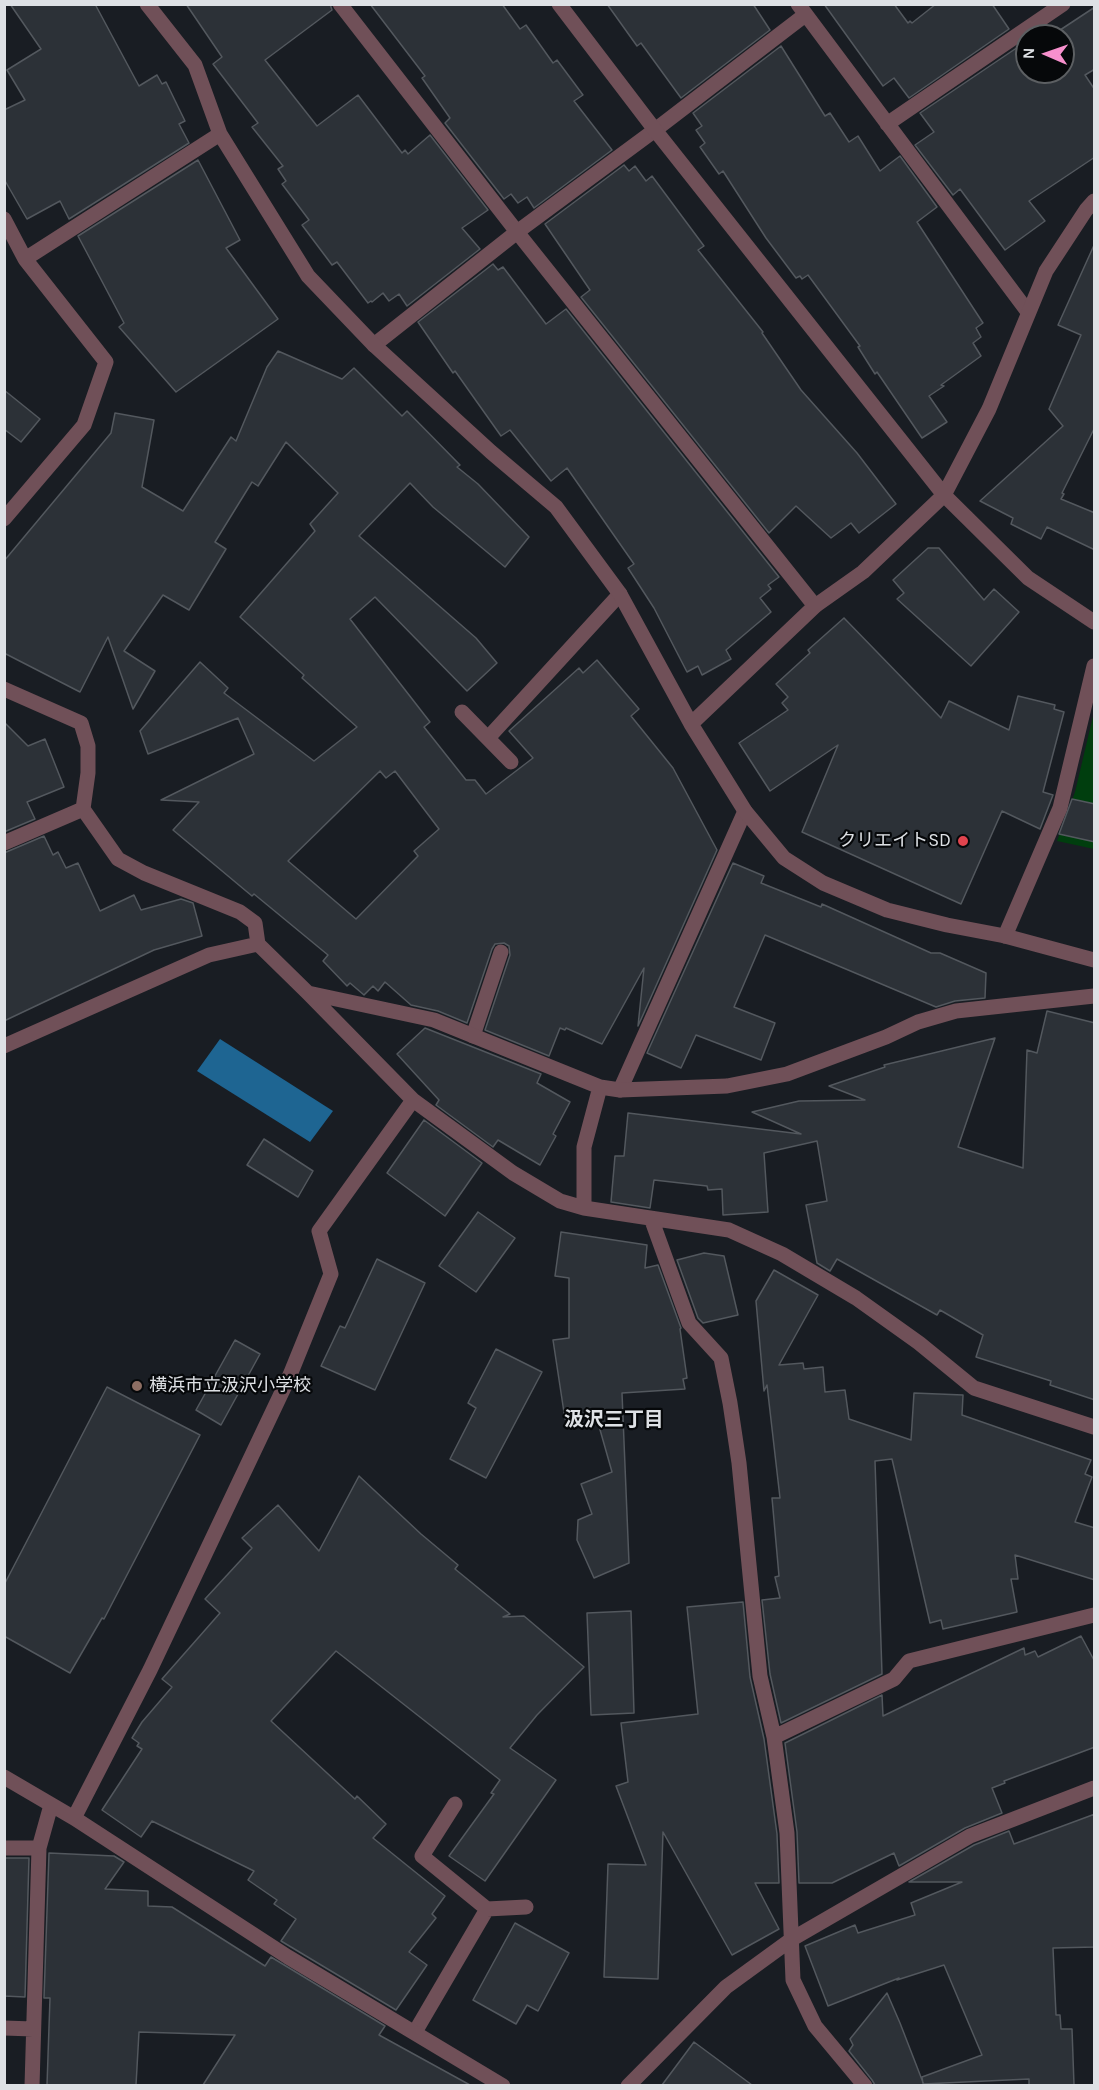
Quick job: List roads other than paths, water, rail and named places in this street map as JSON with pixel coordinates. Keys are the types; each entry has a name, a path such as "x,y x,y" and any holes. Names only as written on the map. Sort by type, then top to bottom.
{"street":[{"path":"147,4 195,65 220,134 308,276 374,345 491,452 556,507 620,594 691,724 745,811 784,858 823,883 887,910 1005,936 1095,960"},
{"path":"340,4 517,232 815,606"},
{"path":"559,4 655,130 944,495 1028,578 1095,622"},
{"path":"887,124 1054,7"},
{"path":"374,345 517,232 655,130 802,10 1028,312"},
{"path":"25,259 220,134"},
{"path":"691,724 815,606 864,572 944,495 989,409 1046,271 1086,210 1095,201"},
{"path":"4,219 25,259 105,363 84,425 4,519"},
{"path":"488,738 620,594"},
{"path":"1005,936 1060,808 1095,666"},
{"path":"4,689 81,723 88,746 88,773 83,809 118,859 144,873 240,912 255,923 258,944 413,1100 513,1173 560,1201 584,1208 729,1230 782,1254 856,1298 919,1343 974,1388 1095,1427"},
{"path":"462,712 511,762"},
{"path":"4,843 83,809"},
{"path":"620,1090 745,811"},
{"path":"4,1046 209,955 258,944"},
{"path":"473,1036 501,952"},
{"path":"308,993 434,1020 600,1087 620,1090 727,1086 787,1074 918,1022 956,1011 1095,996"},
{"path":"584,1208 584,1147 600,1087"},
{"path":"74,1818 150,1670 290,1376 331,1274 319,1231 413,1100"},
{"path":"651,1218 689,1323 721,1358 739,1463 760,1676 774,1737 787,1833 793,1980 815,2026 865,2085"},
{"path":"774,1737 894,1679 909,1661 1095,1615"},
{"path":"4,1777 74,1818 288,1957 415,2032 486,2081 503,2085"},
{"path":"628,2085 726,1987 792,1939 970,1836 1095,1788"},
{"path":"32,2085 39,1848 51,1804"},
{"path":"455,1804 422,1856 487,1909 526,1907"},
{"path":"4,1848 39,1848"},
{"path":"415,2032 487,1909"},
{"path":"4,2028 33,2029"}],"water":[{"path":"220,1039 333,1111 310,1142 197,1071"}],"place":[{"name":"クリエイトSD","path":"963,841"},
{"name":"横浜市立汲沢小学校","path":"137,1386"}],"district":[{"name":"汲沢三丁目","path":"614,1420"}]}
